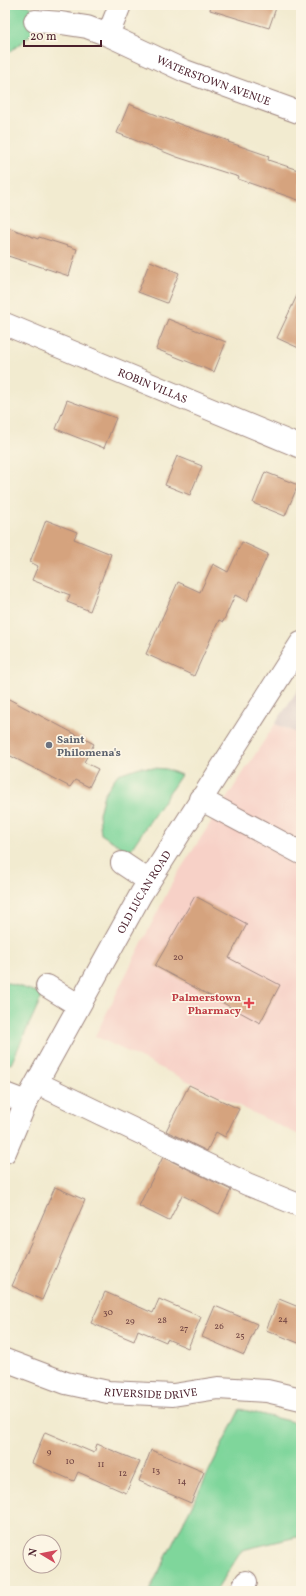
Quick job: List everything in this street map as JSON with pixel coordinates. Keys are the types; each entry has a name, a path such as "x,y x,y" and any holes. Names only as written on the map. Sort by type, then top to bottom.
{"street":[{"path":"108,35 120,5"},
{"name":"WATERSTOWN AVENUE","path":"36,21 62,22 87,27 108,35 186,71 301,113"},
{"name":"ROBIN VILLAS","path":"5,324 301,447"},
{"name":"OLD LUCAN ROAD","path":"5,1152 26,1102 78,1005 149,881 301,643"},
{"path":"200,799 301,853"},
{"path":"122,863 149,881"},
{"path":"47,986 78,1005"},
{"path":"37,1083 247,1184 301,1206"},
{"path":"5,1094 26,1102"},
{"name":"RIVERSIDE DRIVE","path":"5,1360 66,1383 108,1392 173,1395 218,1388 267,1391 301,1400"}],"shaded area":[{"path":"301,685 301,735 275,724"},
{"path":"275,724 301,735 301,1136 95,1036 174,879"}],"green space":[{"path":"5,5 28,5 35,10 34,32 5,56"},
{"path":"140,767 166,769 181,775 129,852 101,834 99,814 104,794 118,774"},
{"path":"5,982 43,994 11,1064 5,1063"},
{"path":"240,1409 301,1424 301,1536 242,1550 216,1591 149,1591"}],"building":[{"path":"211,5 277,5 269,28 210,10"},
{"path":"129,104 182,125 269,156 268,160 301,171 301,201 238,179 239,177 177,157 117,133"},
{"path":"5,226 38,239 39,237 77,249 69,276 5,255"},
{"path":"150,261 179,273 167,303 138,292"},
{"path":"301,287 301,349 277,338"},
{"path":"168,319 226,342 214,372 156,349"},
{"path":"67,400 116,418 104,448 56,429"},
{"path":"177,456 202,466 190,495 165,485"},
{"path":"265,472 298,485 285,516 253,503"},
{"path":"46,520 77,532 74,539 111,554 90,611 67,602 70,595 32,580 38,566 30,562"},
{"path":"242,542 268,554 247,601 235,595 223,622 219,620 194,676 146,654 178,582 200,592 213,564 228,572"},
{"name":"Saint Philomena's","path":"5,697 94,744 84,762 98,769 89,787 75,780 70,787 5,753"},
{"path":"195,896 247,924 229,958 280,985 260,1023 155,966"},
{"path":"189,1085 239,1109 225,1137 216,1132 207,1151 166,1131"},
{"path":"163,1157 231,1190 219,1214 182,1195 169,1221 139,1206"},
{"path":"55,1187 85,1200 42,1300 12,1286"},
{"path":"105,1292 153,1313 159,1299 201,1317 188,1348 167,1339 166,1342 138,1330 134,1341 91,1323"},
{"path":"279,1299 301,1308 301,1344 266,1330"},
{"path":"215,1306 257,1324 244,1355 202,1337"},
{"path":"45,1432 94,1453 97,1444 140,1462 126,1493 78,1472 74,1481 32,1463"},
{"path":"151,1450 204,1472 191,1503 139,1481"}],"place":[{"name":"Saint Philomena's","path":"49,745"},
{"name":"Palmerstown Pharmacy","path":"249,1003"}]}
